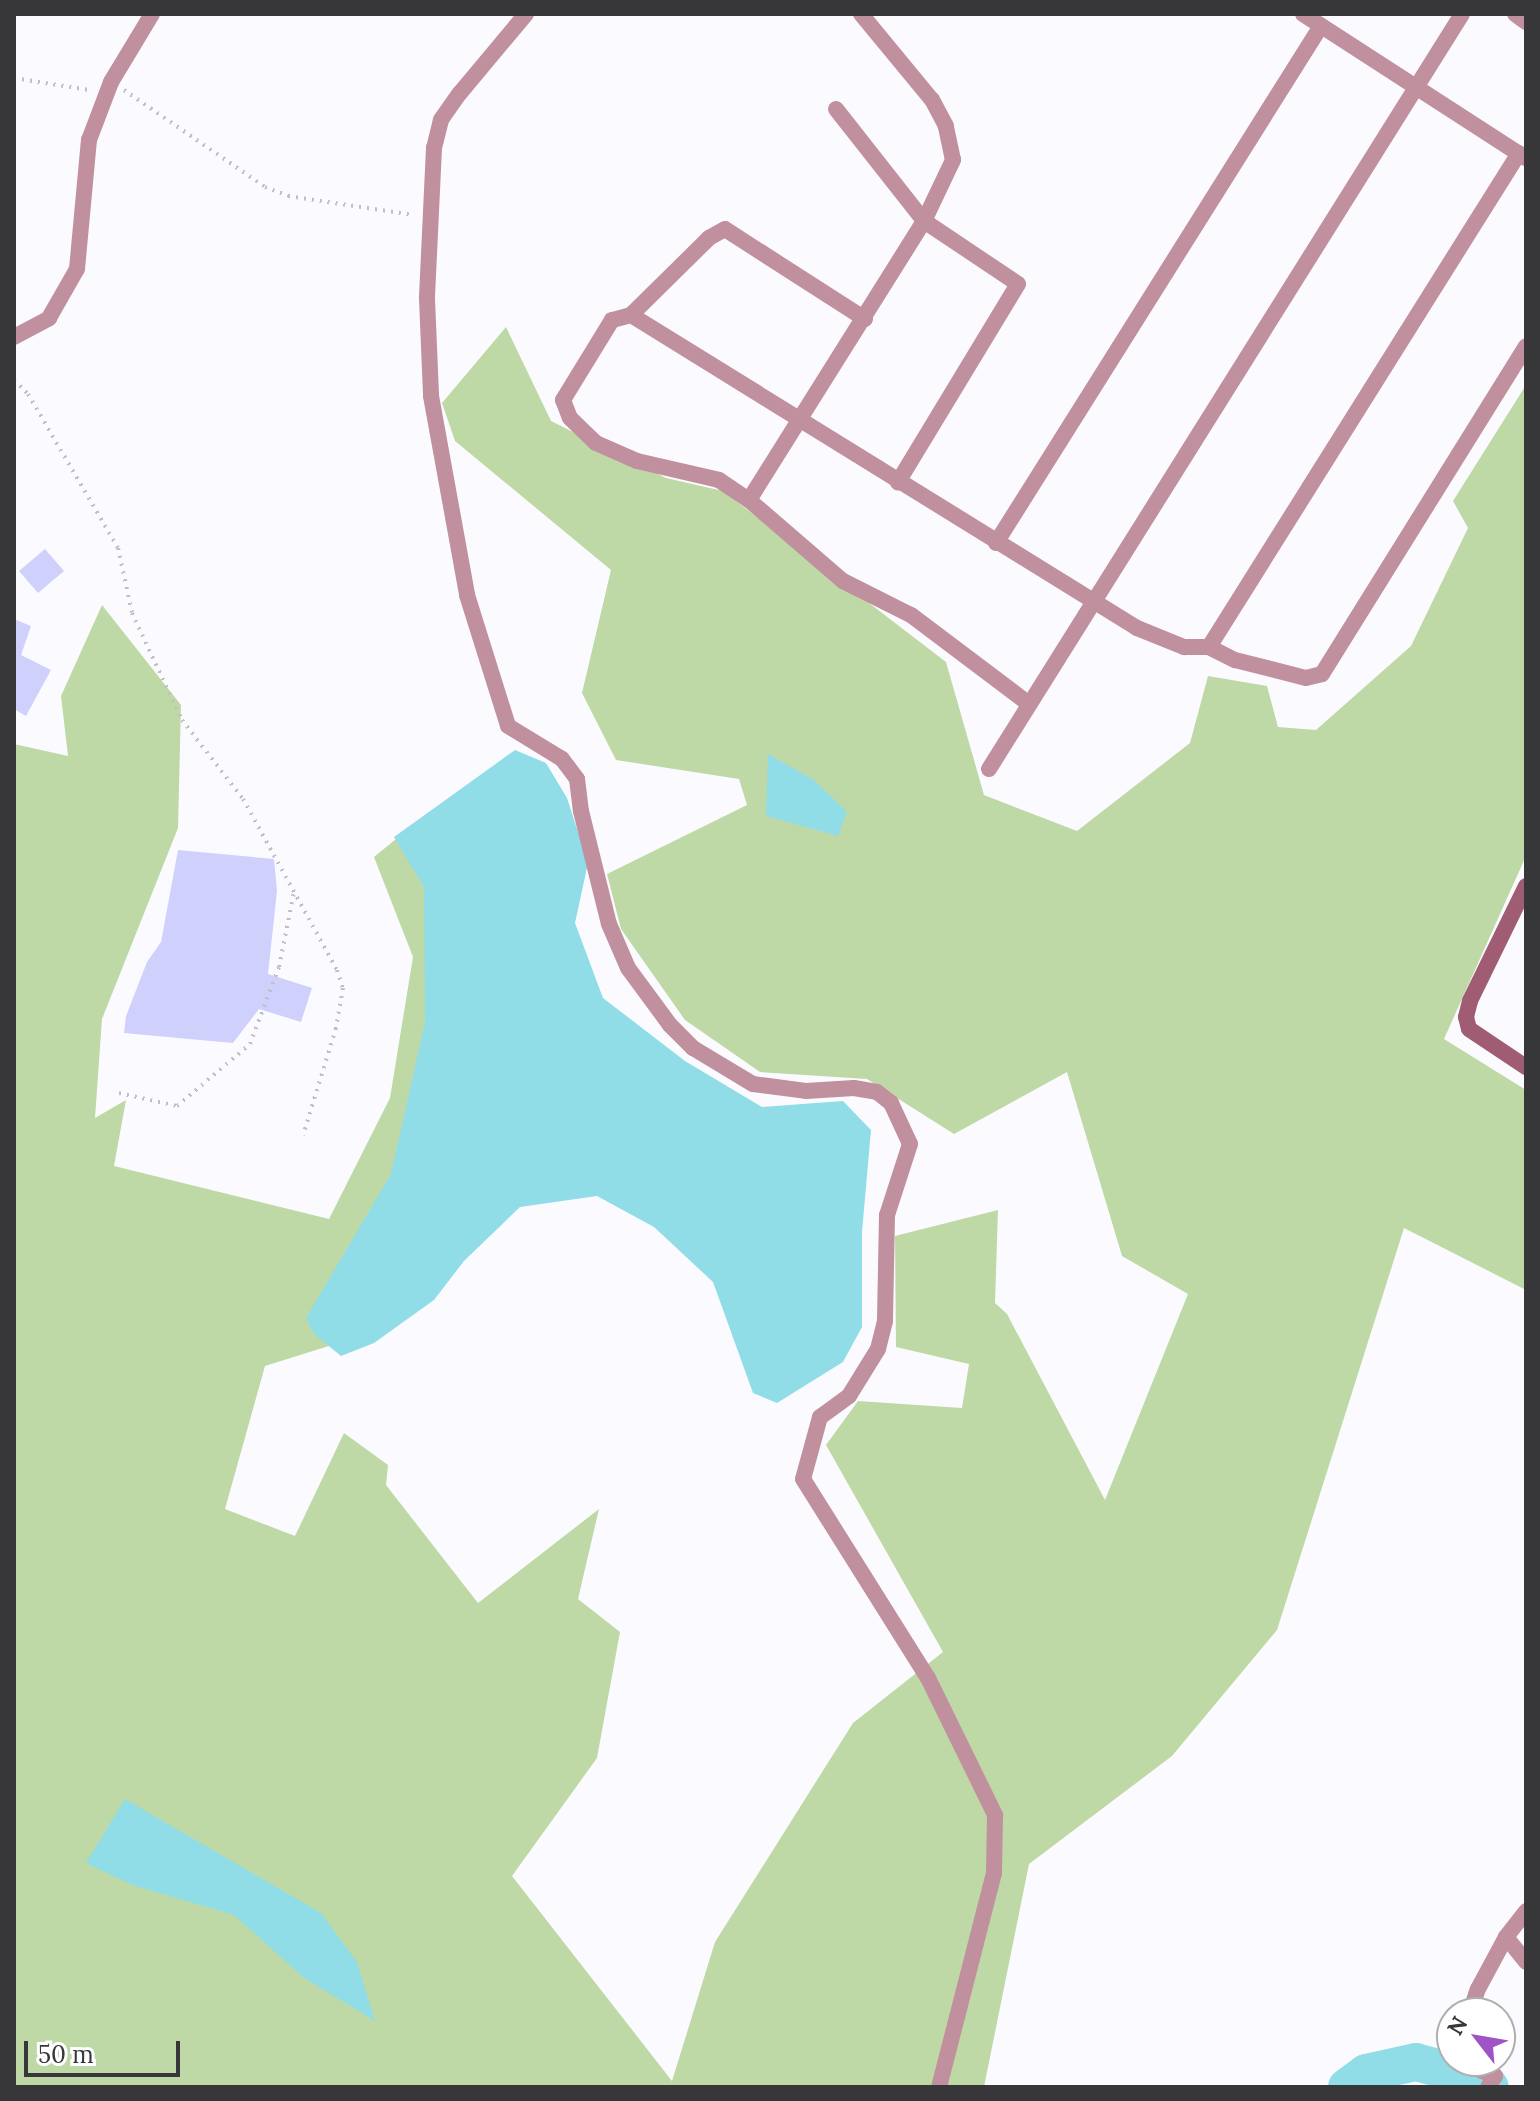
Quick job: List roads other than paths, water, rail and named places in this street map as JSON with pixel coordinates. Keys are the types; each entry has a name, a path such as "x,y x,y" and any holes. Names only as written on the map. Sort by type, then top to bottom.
{"street":[{"path":"14,337 49,318 77,269 89,140 109,88 152,14"},
{"path":"526,14 441,120 434,148 428,217 431,396 467,595 508,726 562,759 577,779 581,811 609,924 628,968 670,1025 693,1048 753,1084 806,1091 854,1088 877,1092 891,1103 910,1144 887,1215 885,1321 878,1349 849,1396 820,1417 803,1479 928,1678 995,1815 994,1873 939,2087"},
{"path":"749,500 924,221 953,160 946,126 932,100 861,14"},
{"path":"1209,647 1523,156 1303,14"},
{"path":"989,769 1462,14"},
{"path":"1515,14 1526,22"},
{"path":"996,543 1321,26"},
{"path":"836,109 924,221 1018,284 898,482"},
{"path":"865,319 725,229 709,238 631,315 612,320 563,400 570,418 596,443 637,461 719,480 749,500 843,581 911,615 1029,704"},
{"path":"631,315 1092,603 1137,628 1184,647 1209,647 1235,660 1306,678 1322,674 1526,346"},
{"path":"1526,886 1470,1001 1466,1017 1469,1029 1526,1067"},
{"path":"1475,1997 1506,1937 1526,1911"},
{"path":"1506,1937 1526,1962"}],"water":[{"path":"515,750 546,763 567,798 588,863 575,923 603,998 685,1061 762,1107 843,1101 871,1130 862,1232 862,1327 843,1362 777,1403 753,1393 713,1282 654,1227 597,1196 520,1207 464,1261 434,1300 374,1343 341,1356 314,1334 306,1318 391,1174 425,1022 424,887 394,837"},
{"path":"768,754 814,780 847,812 838,836 766,816"},
{"path":"125,1799 321,1913 357,1962 375,2021 304,1978 234,1915 132,1885 86,1863"}],"waterway":[{"path":"1347,2087 1366,2073 1416,2062 1475,2078 1490,2087"}]}
